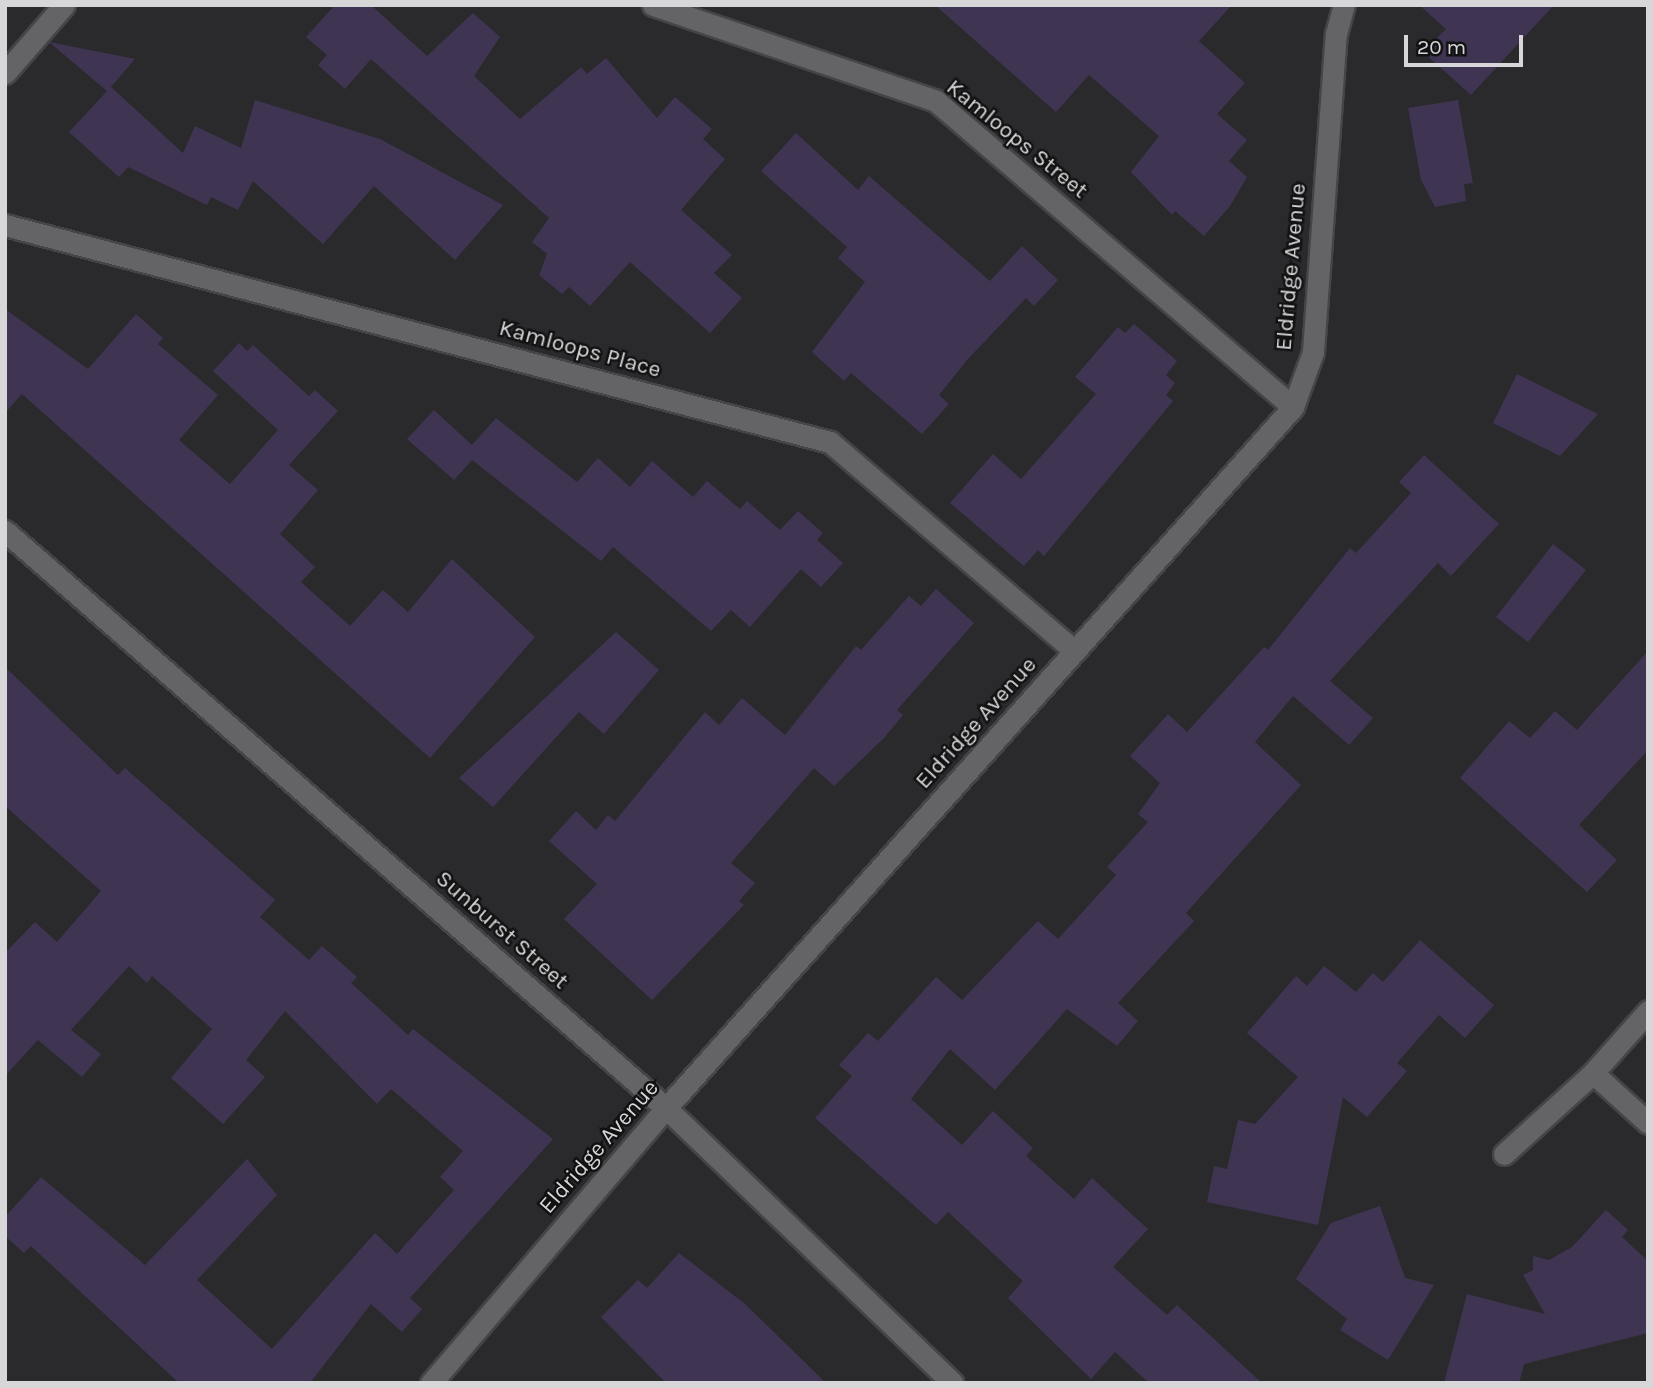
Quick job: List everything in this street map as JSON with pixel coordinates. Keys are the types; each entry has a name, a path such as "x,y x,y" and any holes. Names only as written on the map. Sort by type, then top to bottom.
{"street":[{"path":"5,73 64,5"},
{"name":"Kamloops Street","path":"653,5 936,101 1293,407"},
{"name":"Eldridge Avenue","path":"431,1383 666,1108 1293,407 1312,352 1336,34 1344,5"},
{"name":"Kamloops Place","path":"5,225 830,442 1075,651"},
{"name":"Sunburst Street","path":"5,531 666,1108 953,1383"},
{"path":"1504,1154 1593,1073 1648,1011"},
{"path":"1593,1073 1648,1123"}],"building":[{"path":"335,5 371,5 427,56 473,13 500,37 474,76 520,119 581,67 587,74 606,58 657,118 675,97 712,129 703,139 725,159 681,210 732,255 714,273 742,298 710,333 630,262 590,306 569,287 562,294 539,275 547,254 532,242 549,218 371,59 345,89 318,65 327,55 306,37"},
{"path":"935,5 1232,5 1199,41 1245,83 1217,114 1247,140 1229,161 1247,177 1230,206 1204,236 1175,211 1172,215 1131,172 1159,136 1089,75 1056,112"},
{"path":"1419,5 1554,5 1471,95 1423,52 1446,29"},
{"path":"49,42 135,59 111,87 183,153 195,126 241,148 255,100 380,139 503,205 455,260 374,186 323,244 253,181 238,210 211,197 207,205 128,167 119,177 69,132 107,91"},
{"path":"1458,100 1473,183 1464,184 1466,201 1435,207 1421,180 1408,108"},
{"path":"796,133 858,190 869,176 990,281 1022,246 1058,280 1034,306 1026,298 967,360 939,395 949,404 922,434 851,373 844,381 812,352 865,282 838,258 847,247 761,171"},
{"path":"5,309 88,369 136,314 163,338 158,344 218,395 179,440 230,484 278,430 213,371 239,343 247,351 253,345 309,396 315,390 338,411 289,465 318,490 280,534 315,567 301,582 350,626 383,590 408,612 452,559 535,637 430,758 22,394 5,413"},
{"path":"1134,324 1177,361 1166,375 1175,383 1166,395 1173,401 1044,556 1038,550 1024,566 950,503 993,454 1021,479 1096,394 1075,377 1118,327 1125,333"},
{"path":"1517,374 1598,414 1560,456 1493,423"},
{"path":"434,410 472,445 496,418 577,482 598,458 630,487 652,461 693,497 707,481 740,509 747,501 780,530 798,511 823,533 817,540 843,563 821,587 801,569 750,627 731,610 711,631 613,547 601,561 472,460 454,480 407,439"},
{"path":"1424,455 1499,524 1451,576 1438,563 1330,681 1373,718 1349,745 1293,696 1255,742 1301,785 1186,913 1194,921 1118,1003 1138,1021 1117,1046 1067,1009 995,1090 950,1049 911,1099 962,1145 993,1111 1033,1148 1026,1156 1074,1199 1092,1178 1148,1229 1113,1267 1167,1315 1177,1305 1262,1383 1149,1383 1115,1352 1091,1379 1008,1298 1023,1281 948,1212 936,1225 815,1118 852,1076 839,1065 868,1033 878,1041 936,977 962,1000 1038,921 1058,939 1116,875 1107,867 1148,822 1138,814 1160,783 1130,756 1168,714 1187,732 1264,647 1268,650 1350,548 1356,553 1411,493 1399,482"},
{"path":"1553,544 1586,570 1528,642 1496,617"},
{"path":"936,589 974,623 897,710 903,715 884,738 834,786 814,768 731,863 755,883 739,901 744,905 652,1000 564,919 597,884 549,841 576,811 596,830 608,815 615,821 705,712 719,725 742,698 785,735 856,646 861,650 909,596 921,606"},
{"path":"616,632 659,670 604,734 579,712 493,807 459,778"},
{"path":"1648,651 1648,750 1579,825 1617,860 1587,892 1460,778 1509,721 1530,738 1555,711 1577,730"},
{"path":"5,667 118,775 125,768 275,900 260,917 309,960 322,946 357,977 351,983 408,1035 413,1029 553,1139 410,1298 422,1309 402,1332 371,1304 310,1383 179,1383 31,1246 24,1253 5,1236 5,1217 41,1177 145,1265 247,1159 277,1195 197,1280 272,1349 375,1233 397,1254 454,1190 440,1177 463,1151 391,1089 377,1104 285,1011 246,1060 265,1077 223,1124 171,1078 212,1029 152,976 147,983 129,966 71,1030 101,1054 82,1077 38,1040 5,1076 5,953 35,922 57,942 101,891 5,806"},
{"path":"1420,940 1494,1005 1465,1038 1439,1015 1397,1063 1407,1071 1367,1117 1343,1097 1318,1225 1207,1202 1214,1166 1227,1169 1238,1120 1255,1124 1298,1077 1247,1033 1296,976 1307,986 1324,966 1356,992 1373,973 1383,982"},
{"path":"1380,1206 1405,1278 1434,1285 1388,1360 1340,1330 1347,1319 1296,1279 1331,1223"},
{"path":"1606,1210 1628,1230 1622,1237 1648,1261 1648,1333 1524,1364 1519,1383 1444,1383 1467,1294 1545,1314 1523,1275 1533,1270 1533,1256 1549,1260 1572,1247"},
{"path":"679,1253 745,1304 826,1383 666,1383 601,1317 638,1280 647,1288"}]}
